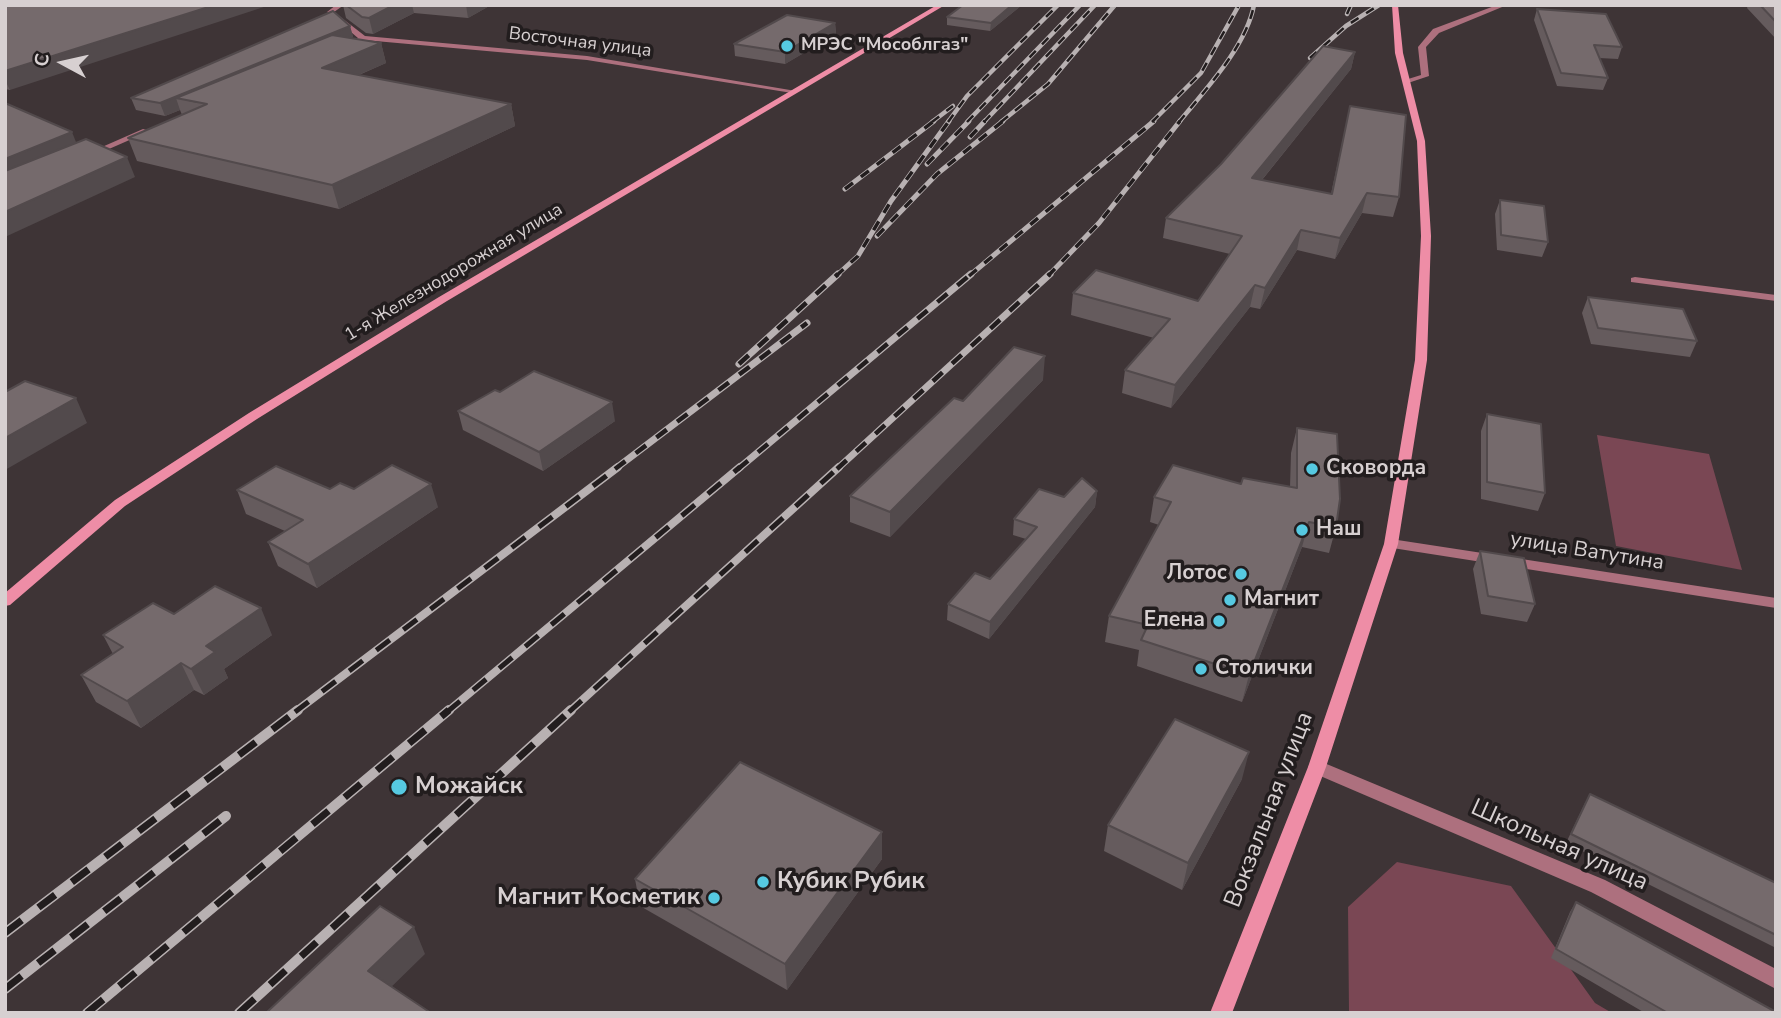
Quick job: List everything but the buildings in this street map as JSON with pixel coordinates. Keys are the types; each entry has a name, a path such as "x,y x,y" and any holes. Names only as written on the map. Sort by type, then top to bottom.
{"main road":[{"name":"1-я Железнодорожная улица","path":"5,601 94,523 144,485 443,299 942,5"},
{"name":"Вокзальная улица","path":"1221,1013 1317,767 1391,544 1421,360 1426,236 1421,141 1399,53 1395,5"}],"street":[{"path":"341,5 330,12 363,38"},
{"path":"1408,82 1425,76 1422,47 1436,31 1504,5"},
{"name":"Восточная улица","path":"338,49 363,38 587,58 792,91"},
{"path":"82,158 159,125"},
{"path":"1635,280 1776,298"},
{"name":"улица Ватутина","path":"1391,544 1776,603"},
{"name":"Школьная улица","path":"1317,767 1598,886 1776,980"}],"shaded area":[{"path":"1597,435 1709,454 1742,570 1616,546"},
{"path":"1397,862 1511,886 1595,1003 1612,1013 1349,1013 1348,907"}],"railway":[{"path":"948,122 967,96 1058,5"},
{"path":"967,122 1080,5"},
{"path":"984,122 1095,5"},
{"path":"1001,122 1048,84 1115,5"},
{"path":"1152,122 1201,73 1239,5"},
{"path":"1179,122 1234,52 1250,21 1254,5"},
{"path":"1347,14 1351,5"},
{"path":"1310,58 1346,26 1379,5"},
{"path":"932,122 953,106"},
{"path":"845,189 934,121"},
{"path":"836,276 858,256 891,201 949,121"},
{"path":"927,164 969,121"},
{"path":"970,137 985,121"},
{"path":"877,236 937,174 1003,121"},
{"path":"969,276 1154,121"},
{"path":"1049,275 1099,223 1180,121"},
{"path":"739,364 838,274"},
{"path":"738,469 971,274"},
{"path":"837,469 1049,275"},
{"path":"615,469 807,323"},
{"path":"295,712 618,467"},
{"path":"447,712 740,467"},
{"path":"569,712 839,467"},
{"path":"5,933 298,710"},
{"path":"87,1013 449,710"},
{"path":"239,1013 571,710"},
{"path":"5,989 226,816"}],"place":[{"name":"МРЭС \"Мособлгаз\"","path":"787,46"},
{"name":"Сковорда","path":"1312,469"},
{"name":"Наш","path":"1302,530"},
{"name":"Лотос","path":"1241,574"},
{"name":"Магнит","path":"1230,600"},
{"name":"Елена","path":"1219,621"},
{"name":"Столички","path":"1201,669"},
{"name":"Можайск","path":"399,787"},
{"name":"Кубик Рубик","path":"763,882"},
{"name":"Магнит Косметик","path":"714,898"}]}
